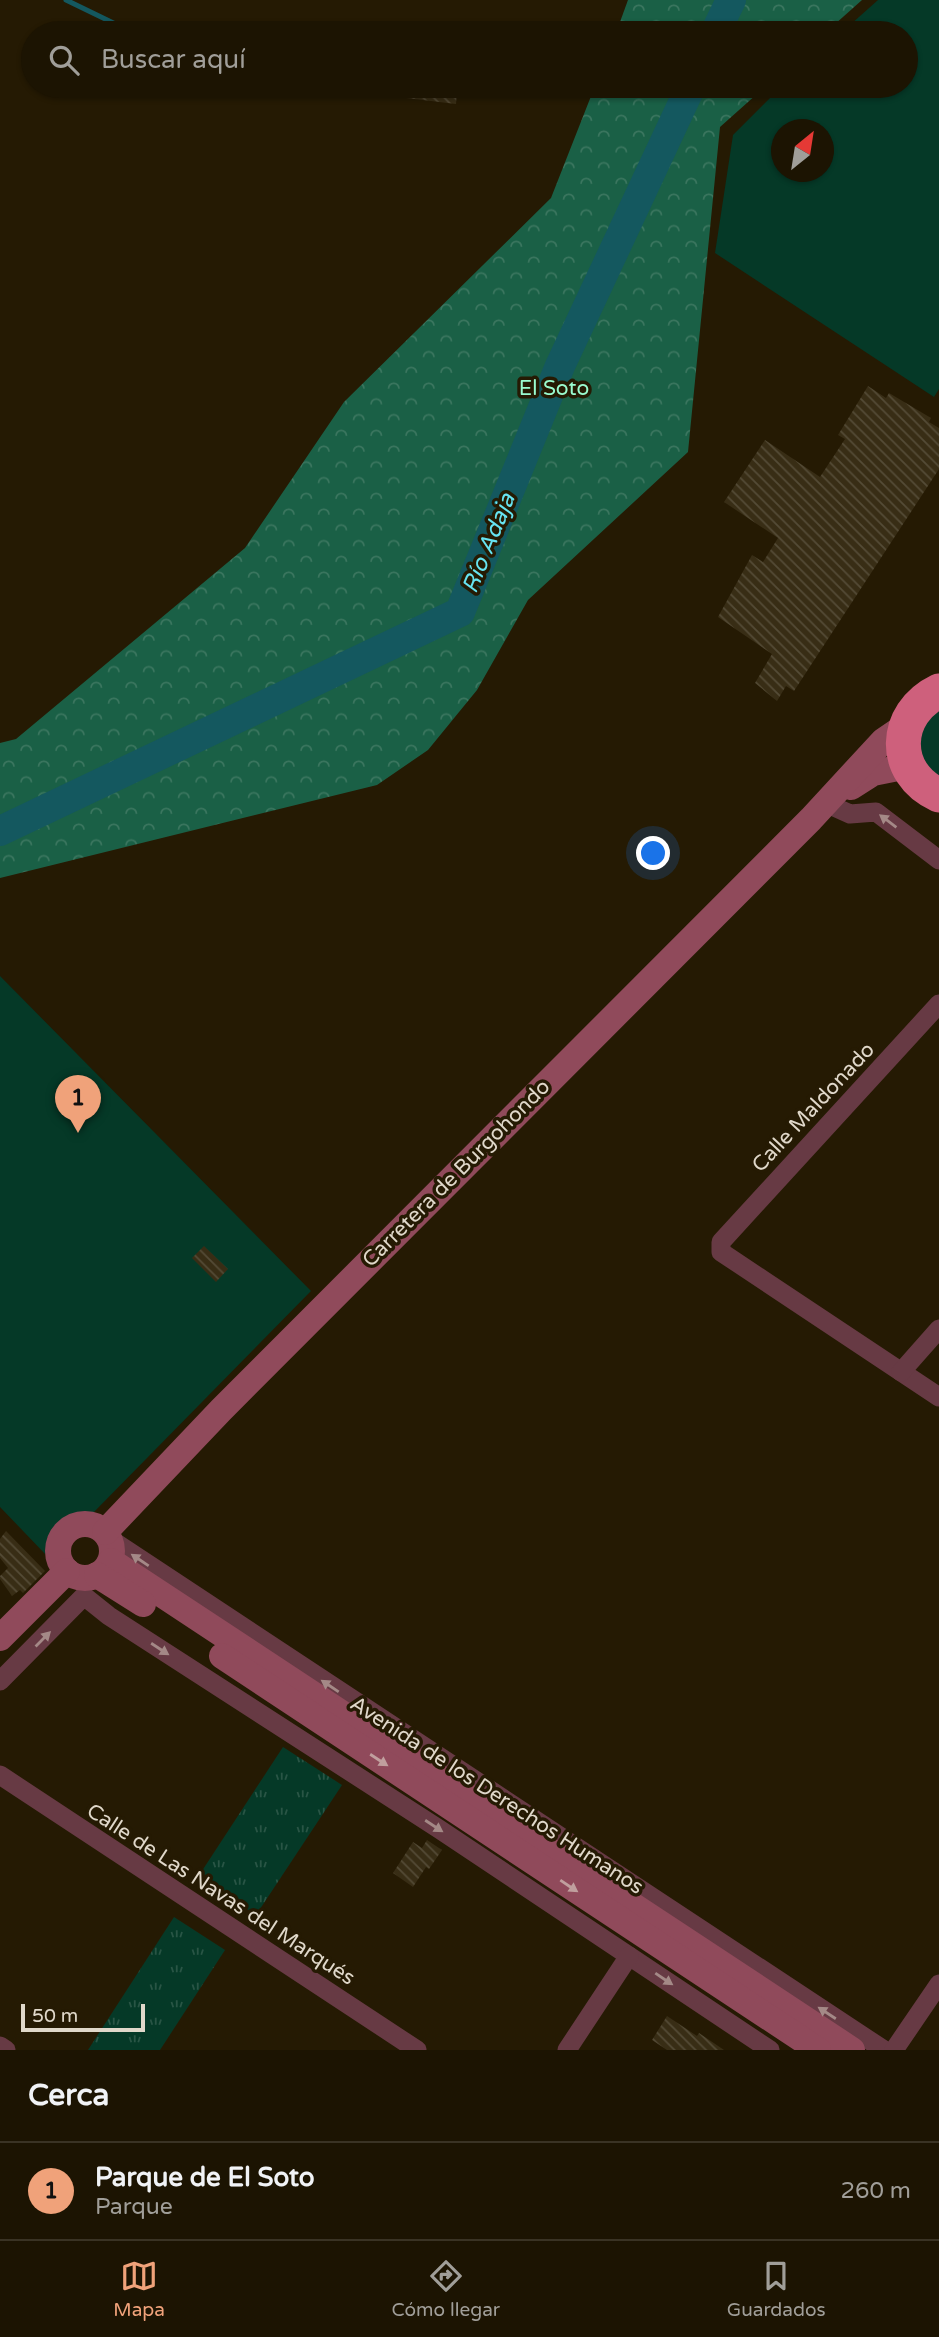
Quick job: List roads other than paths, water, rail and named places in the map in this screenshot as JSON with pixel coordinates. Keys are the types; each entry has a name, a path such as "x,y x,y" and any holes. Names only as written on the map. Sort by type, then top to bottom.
{"highway":[{"path":"937,795 918,781 908,766 904,753 905,726 913,711 924,699 939,691"}],"main road":[{"name":"Carretera de Burgohondo","path":"101,1561 220,1410 820,812 883,741 905,726"},
{"name":"Carretera de Burgohondo","path":"820,812 873,772 908,766"},
{"path":"81,1524 90,1524 101,1561 82,1578 67,1572 61,1564 57,1550 60,1538 65,1531 81,1524"},
{"name":"Avenida de los Derechos Humanos","path":"101,1561 818,2050"},
{"name":"Avenida de los Derechos Humanos","path":"101,1561 852,2050"},
{"path":"0,1638 67,1572"}],"street":[{"path":"820,812 876,812 939,860"},
{"name":"Calle Maldonado","path":"901,1372 721,1252 720,1242 939,1004"},
{"path":"939,1329 901,1372 939,1396"},
{"path":"101,1561 109,1616 439,1829 770,2050"},
{"name":"Carretera de Burgohondo","path":"0,1681 101,1561"},
{"name":"Avenida de los Derechos Humanos","path":"101,1561 884,2050"},
{"name":"Calle de Las Navas del Marqués","path":"0,1775 417,2050"},
{"path":"566,2050 628,1956"},
{"path":"894,2050 939,1984"},
{"path":"0,2046 6,2050"}],"waterway":[{"path":"66,0 109,21"},
{"name":"Río Adaja","path":"721,21 731,0"},
{"name":"Río Adaja","path":"0,831 460,612 560,366 685,98"}],"place":[{"name":"Parque de El Soto","path":"78,1133"}],"park label":[{"name":"El Soto","path":"554,388"}]}
